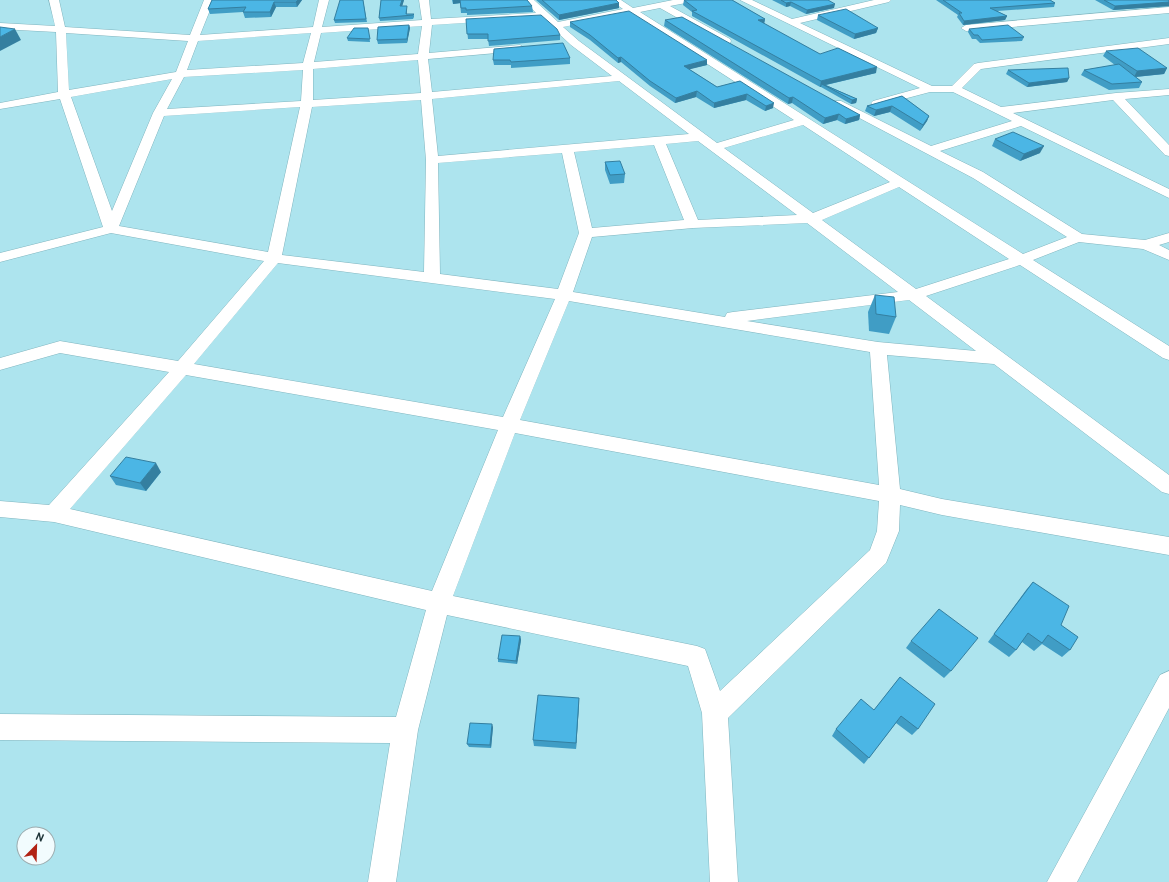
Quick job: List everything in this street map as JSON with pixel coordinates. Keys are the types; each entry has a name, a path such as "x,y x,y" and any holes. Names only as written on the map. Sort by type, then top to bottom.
{"street":[{"path":"54,0 61,30 64,93 111,229"},
{"path":"111,229 159,114 180,74 209,0 203,0"},
{"path":"54,514 181,369 274,258 307,104 308,66 324,0"},
{"path":"424,0 427,23 423,57 432,160 432,277"},
{"path":"529,0 575,43 621,78 1169,486"},
{"path":"615,0 1169,354"},
{"path":"556,25 688,0"},
{"path":"745,0 930,89"},
{"path":"790,22 886,0"},
{"path":"1158,0 1169,6"},
{"path":"661,5 738,48"},
{"path":"966,28 1169,10"},
{"path":"0,26 193,38 544,15"},
{"path":"955,89 978,66 1169,41"},
{"path":"560,45 575,43"},
{"path":"0,106 64,93 180,74 308,66 529,48"},
{"path":"159,114 427,96 621,78"},
{"path":"850,110 930,89 955,89 1169,194"},
{"path":"1000,111 1116,96 1169,92"},
{"path":"1116,96 1169,152"},
{"path":"829,98 978,175 1078,238 1146,245 1169,256"},
{"path":"715,147 804,121"},
{"path":"930,150 1022,122"},
{"path":"432,160 659,142 701,137"},
{"path":"659,142 693,224"},
{"path":"382,882 405,730 439,603 509,425 564,295 586,232 567,149"},
{"path":"586,232 693,224 811,219 900,182"},
{"path":"0,258 111,229 274,258 564,295 878,348 999,360"},
{"path":"1146,245 1169,237"},
{"path":"711,320 913,295 1020,260 1078,238"},
{"path":"0,364 60,347 509,425 890,494 942,507 1169,546"},
{"path":"715,712 878,556 888,530 890,494 878,348"},
{"path":"0,510 54,514 439,603 698,657 715,712 724,882"},
{"path":"1061,882 1169,683"},
{"path":"0,727 405,730"}],"building":[{"path":"212,0 298,0 296,2 274,2 270,12 243,12 246,7 208,9"},
{"path":"340,0 363,0 366,19 334,20"},
{"path":"381,0 402,0 400,6 407,6 406,14 414,14 379,18"},
{"path":"460,0 527,0 532,6 466,10 466,8 461,8"},
{"path":"542,0 616,0 619,3 559,15"},
{"path":"684,0 732,0 765,19 758,20 820,54 838,48 877,67 821,81 692,11 697,10"},
{"path":"781,0 828,0 835,4 807,10 791,2 786,3"},
{"path":"943,0 1050,0 1055,3 990,8 1007,16 964,21 959,13 962,13"},
{"path":"1104,0 1169,0 1169,2 1115,6"},
{"path":"846,9 878,28 855,34 818,15"},
{"path":"629,11 707,60 684,66 717,87 740,81 774,103 766,106 747,94 714,103 697,91 676,98 650,81 621,57 618,58 590,35 570,22"},
{"path":"541,15 557,29 560,35 488,41 488,34 467,34 466,19"},
{"path":"682,17 860,115 846,119 839,114 825,118 793,97 789,98 665,20"},
{"path":"409,25 407,39 377,40 378,27"},
{"path":"1008,25 1024,37 982,40 978,35 974,35 969,29"},
{"path":"0,27 15,29 0,37"},
{"path":"354,28 368,28 370,39 347,38"},
{"path":"563,43 570,58 511,62 510,60 493,60 494,49"},
{"path":"1138,48 1167,68 1137,71 1106,51"},
{"path":"1119,64 1142,82 1112,84 1084,70"},
{"path":"1068,68 1069,78 1029,83 1008,70"},
{"path":"822,84 857,99 852,100"},
{"path":"902,96 929,116 923,125 892,106 876,110 867,106"},
{"path":"1013,132 1044,146 1024,154 995,139"},
{"path":"620,161 625,174 610,175 605,162"},
{"path":"875,295 894,297 896,317 876,314"},
{"path":"126,457 156,463 140,483 110,476"},
{"path":"1033,582 1069,606 1061,625 1078,637 1070,650 1048,635 1042,643 1028,633 1016,650 994,634"},
{"path":"939,609 978,638 951,671 911,641"},
{"path":"502,635 520,636 516,661 498,659"},
{"path":"900,677 935,704 918,729 901,716 869,758 836,729 861,699 874,710"},
{"path":"538,695 579,698 576,743 533,740"},
{"path":"470,723 492,724 490,745 467,744"}]}
